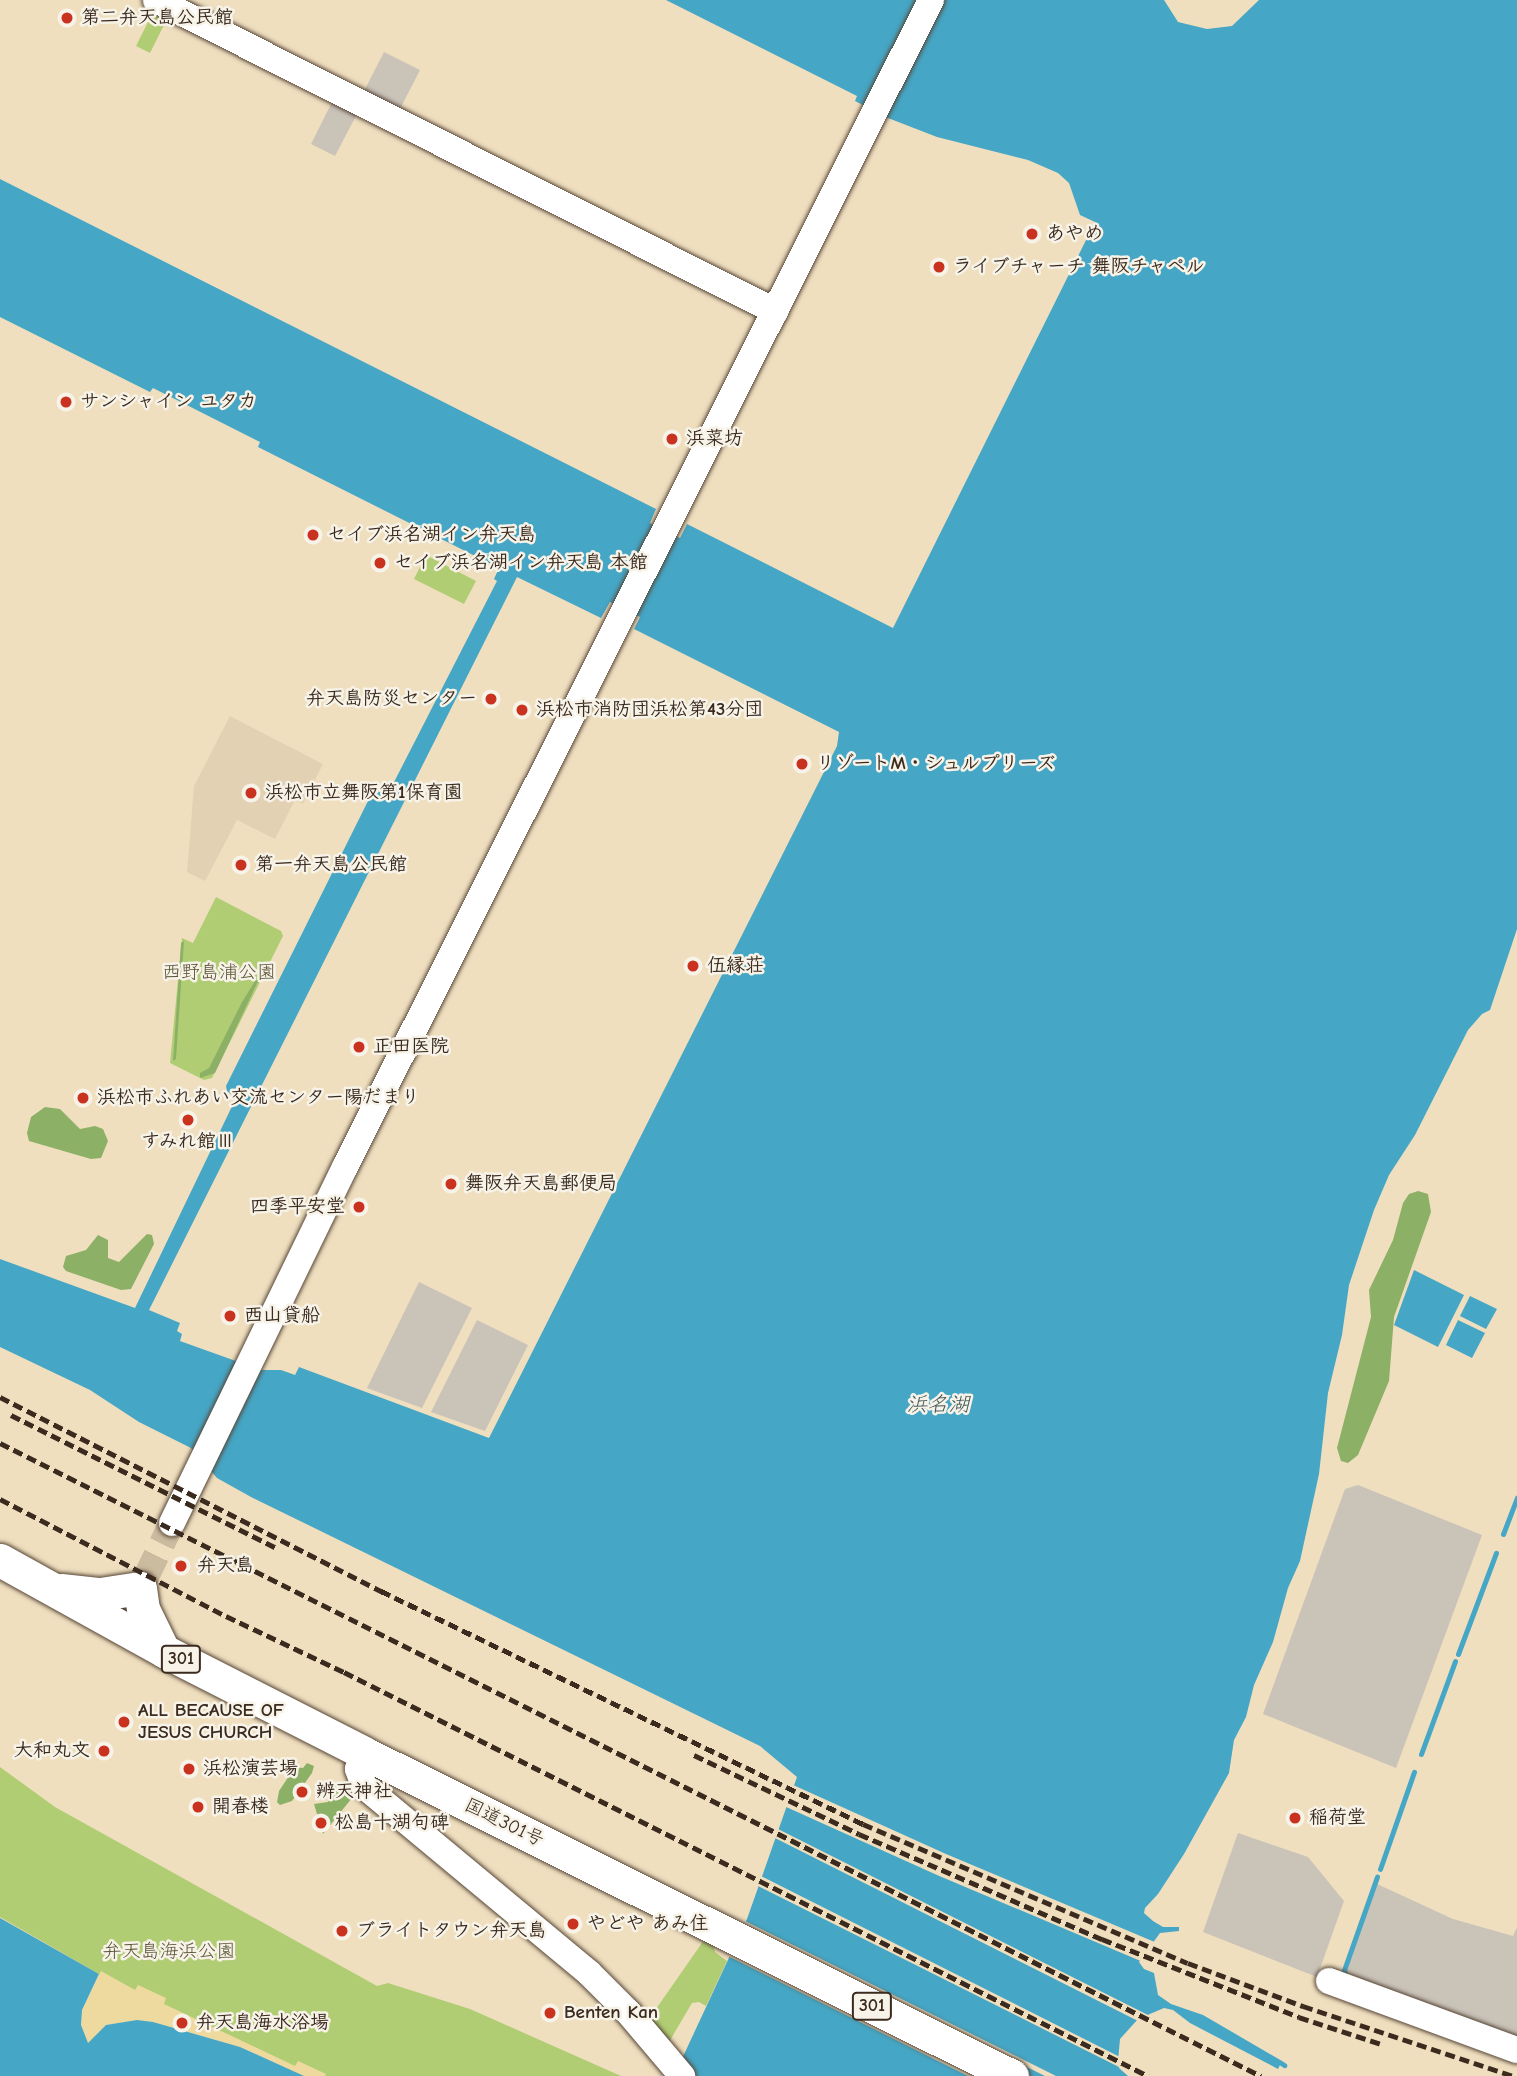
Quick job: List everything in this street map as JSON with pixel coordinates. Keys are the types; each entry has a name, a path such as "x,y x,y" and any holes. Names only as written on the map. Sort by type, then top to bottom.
{"highway":[{"name":"国道301号","path":"0,1560 163,1650 364,1753 1012,2076"},
{"path":"49,1588 100,1594 143,1583 142,1609 163,1650"}],"street":[{"path":"156,0 775,311"},
{"path":"172,1522 931,0"},
{"path":"364,1753 358,1769 364,1786 589,1973 628,2012 679,2073"},
{"path":"1329,1981 1517,2050"}],"shaded area":[{"path":"384,52 420,70 399,111 363,93"},
{"path":"333,100 358,112 335,156 311,144"},
{"name":"浜松市立舞阪第1保育園","path":"230,716 323,764 303,804 295,800 275,839 237,820 205,881 187,872 194,786"},
{"path":"419,1282 472,1308 422,1408 367,1388"},
{"path":"477,1320 528,1345 485,1431 431,1412"},
{"path":"1358,1485 1482,1535 1396,1768 1263,1714 1345,1489"},
{"path":"1238,1833 1308,1857 1344,1901 1317,1977 1203,1932"},
{"path":"1377,1884 1453,1919 1513,1936 1517,1927 1517,2037 1348,1975 1346,1970"}],"green space":[{"path":"154,10 168,17 150,53 136,46"},
{"path":"426,555 476,581 464,604 414,579"},
{"name":"西野島浦公園","path":"216,897 281,931 283,936 212,1078 204,1080 170,1063 182,938 193,943"},
{"path":"184,941 176,1059 173,1061 181,943"},
{"path":"259,979 215,1073 200,1078 200,1073 209,1068 242,1002"},
{"path":"45,1107 60,1109 80,1129 95,1126 103,1129 108,1141 101,1158 91,1159 29,1141 27,1133 31,1117"},
{"path":"1418,1191 1428,1194 1431,1212 1394,1317 1389,1381 1358,1455 1348,1463 1341,1461 1337,1448 1371,1317 1369,1290 1393,1240 1403,1203 1409,1194"},
{"path":"147,1234 152,1235 154,1244 131,1289 121,1290 66,1271 63,1267 66,1256 86,1250 98,1235 108,1240 108,1258 119,1262"},
{"path":"307,1763 314,1766 312,1773 292,1801 280,1805 277,1802 279,1791 295,1767 303,1768"},
{"name":"弁天島海浜公園","path":"0,1767 55,1807 377,1986 388,1983 470,2009 621,2076 304,2076 99,1974 0,1917"},
{"path":"333,1783 342,1785 352,1798 323,1834 314,1804 328,1802"},
{"path":"704,1940 713,1944 715,1952 727,1961 706,2006 699,2002 692,2003 669,2042 649,2019"}],"sand":[{"name":"弁天島海水浴場","path":"101,1971 135,1990 138,1985 166,1998 164,2004 295,2066 298,2061 326,2074 304,2076 240,2047 153,2022 137,2020 106,2025 88,2044 81,2025 82,2010"}],"water":[{"name":"浜名湖","path":"666,0 1164,0 1178,22 1207,29 1232,26 1259,0 1517,0 1517,929 1490,1010 1482,1014 1468,1030 1415,1135 1389,1175 1374,1210 1349,1285 1342,1335 1328,1393 1319,1474 1300,1561 1288,1588 1273,1642 1254,1685 1246,1717 1234,1740 1229,1773 1184,1854 1144,1913 1163,1927 1179,1927 1179,1931 1160,1933 1139,1962 1144,1969 1154,1973 1158,1995 1171,2004 1203,2015 1282,2061 1278,2069 1190,2023 1173,2010 1164,2008 1138,2019 1120,2039 1119,2068 1128,2076 674,2076 747,1919 797,1777 760,1746 251,1497 217,1478 191,1448 139,1422 90,1390 0,1347 0,1259 135,1308 236,1098 227,1091 226,1086 371,795 391,788 497,581 494,579 499,568 258,447 260,442 153,388 150,392 0,317 0,179 656,509 650,523 680,538 687,524 893,628 1095,222 1080,215 1069,183 1058,173 1028,160 937,137 888,118 855,101 857,96","holes":["517,577 601,618 610,602 640,617 634,629 839,732 837,746 489,1438 299,1367 295,1375 281,1370 261,1370 180,1341 182,1334 177,1331 180,1323 149,1310"]},
{"path":"1414,1270 1464,1295 1438,1347 1394,1325"},
{"path":"1470,1296 1497,1309 1486,1329 1460,1316"},
{"path":"1458,1320 1485,1333 1472,1358 1446,1345"},
{"path":"0,1918 99,1974 82,2010 81,2025 88,2043 106,2025 137,2020 153,2022 240,2047 304,2076 0,2076"}],"pier":[{"path":"791,1784 946,1854 1157,1943 1143,1962 937,1875 784,1806"},
{"path":"776,1828 1150,2016 1140,2022 773,1837"},
{"path":"759,1875 1120,2057 1122,2066 1131,2073 756,1885"},
{"path":"743,1920 1056,2076 1045,2076 741,1924"},
{"path":"729,1951 979,2076 968,2076 726,1955"}],"waterway":[{"path":"1503,1534 1517,1498"},
{"path":"1458,1654 1496,1553"},
{"path":"1421,1754 1455,1661"},
{"path":"1380,1869 1414,1772"},
{"path":"1346,1976 1344,1970 1377,1877"}],"tunnel":[{"path":"145,1579 172,1523"}],"railway":[{"path":"0,1397 381,1591 863,1824 1188,1963 1303,2006 1513,2076"},
{"path":"11,1415 277,1548"},
{"path":"0,1443 1261,2076"},
{"path":"0,1499 226,1616 344,1672 1148,2076"},
{"path":"694,1755 859,1834 1102,1939 1299,2017 1381,2044"}],"place":[{"name":"第二弁天島公民館","path":"67,18"},
{"name":"あやめ","path":"1032,234"},
{"name":"ライブチャーチ 舞阪チャペル","path":"939,267"},
{"name":"サンシャイン ユタカ","path":"66,402"},
{"name":"浜菜坊","path":"672,439"},
{"name":"セイブ浜名湖イン弁天島","path":"313,535"},
{"name":"セイブ浜名湖イン弁天島 本館","path":"380,563"},
{"name":"弁天島防災センター","path":"491,699"},
{"name":"浜松市消防団浜松第43分団","path":"522,710"},
{"name":"リゾートM・シュルプリーズ","path":"802,764"},
{"name":"浜松市立舞阪第1保育園","path":"251,793"},
{"name":"第一弁天島公民館","path":"241,865"},
{"name":"伍縁荘","path":"693,966"},
{"name":"正田医院","path":"359,1047"},
{"name":"浜松市ふれあい交流センター陽だまり","path":"83,1098"},
{"name":"すみれ館Ⅲ","path":"188,1120"},
{"name":"舞阪弁天島郵便局","path":"451,1184"},
{"name":"四季平安堂","path":"359,1207"},
{"name":"西山貸船","path":"230,1316"},
{"name":"弁天島","path":"181,1566"},
{"name":"ALL BECAUSE OF JESUS CHURCH","path":"124,1722"},
{"name":"大和丸文","path":"104,1751"},
{"name":"浜松演芸場","path":"189,1769"},
{"name":"辨天神社","path":"302,1792"},
{"name":"開春楼","path":"198,1807"},
{"name":"稲荷堂","path":"1295,1818"},
{"name":"松島十湖句碑","path":"321,1823"},
{"name":"やどや あみ住","path":"573,1924"},
{"name":"ブライトタウン弁天島","path":"342,1931"},
{"name":"Benten Kan","path":"550,2013"},
{"name":"弁天島海水浴場","path":"182,2023"}]}
